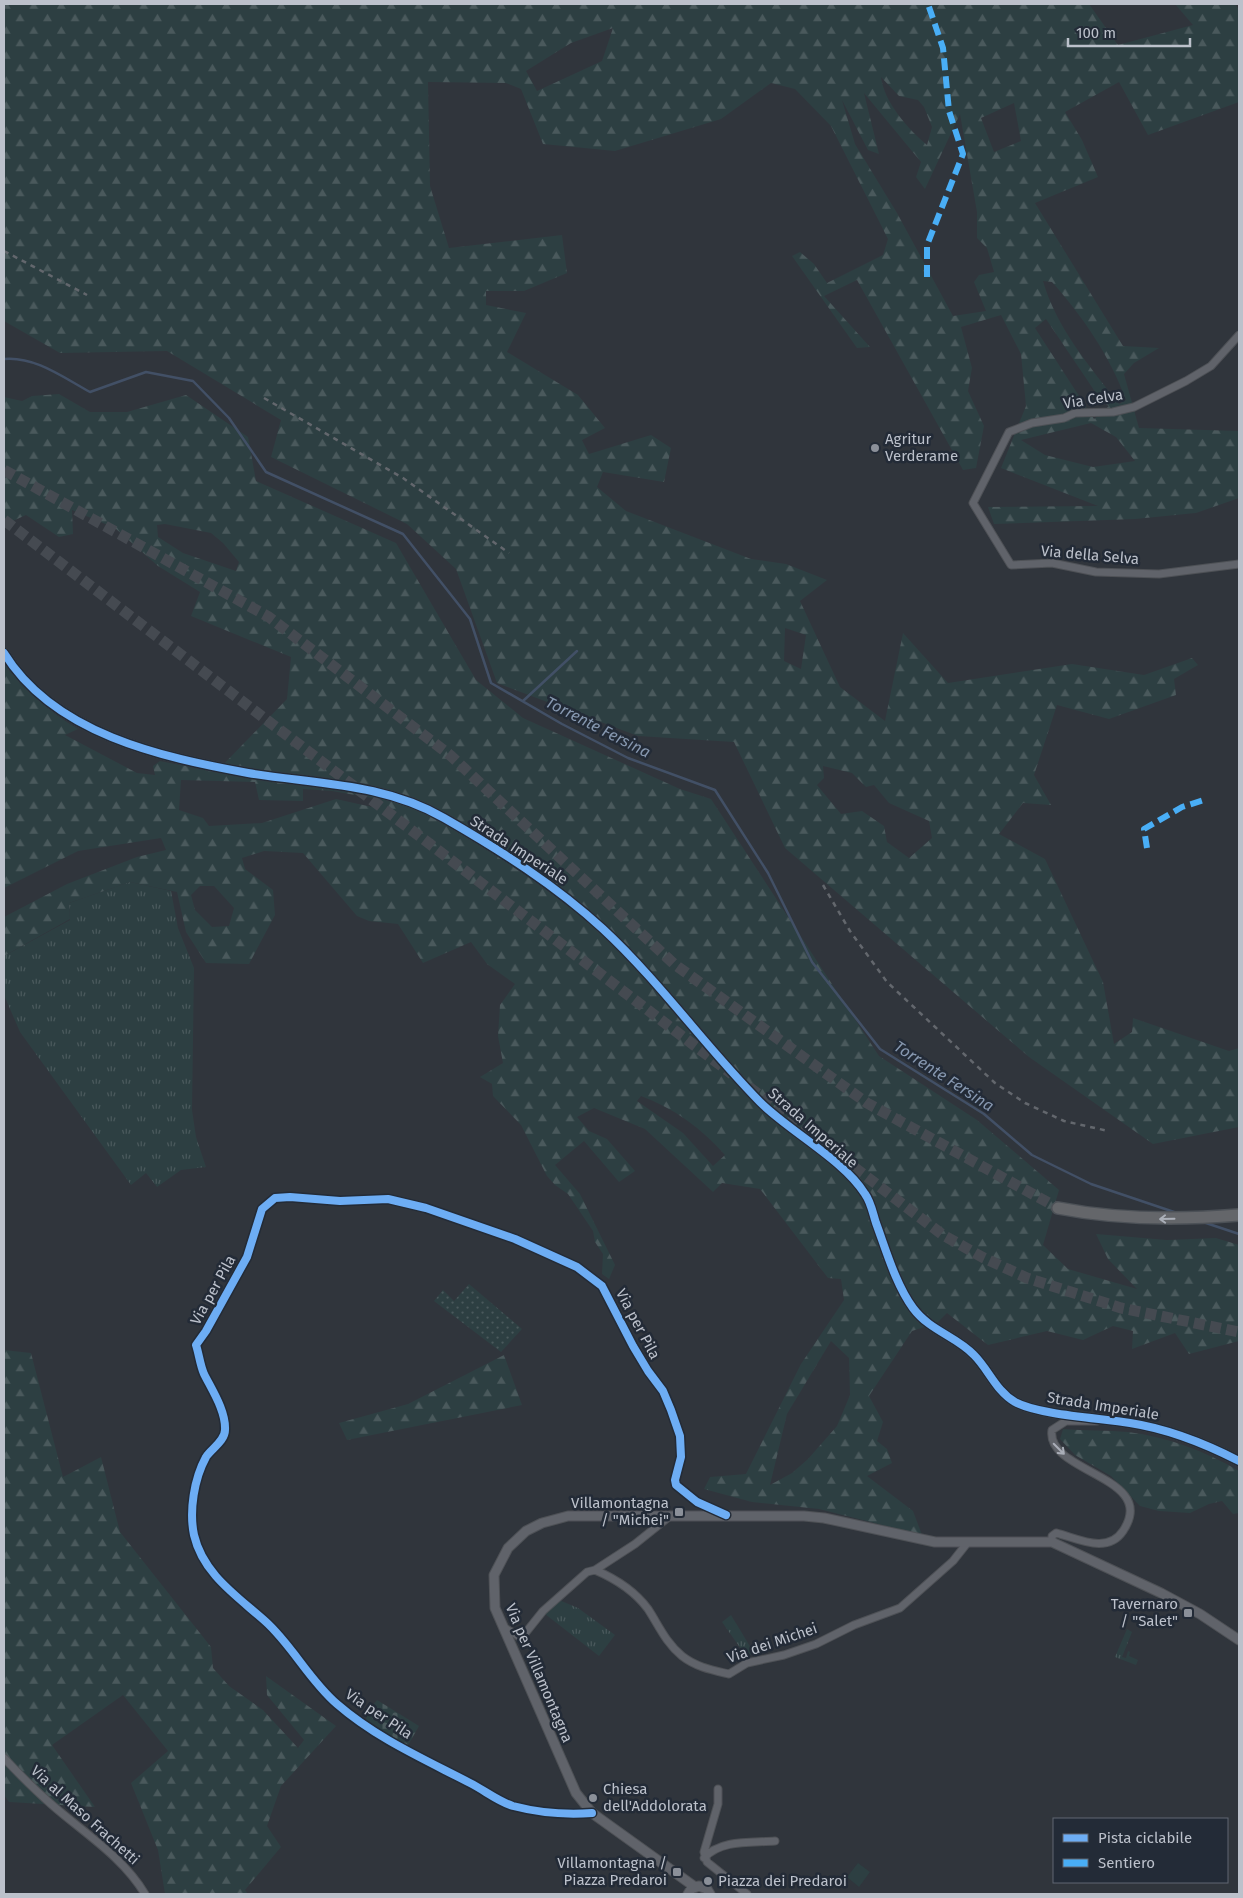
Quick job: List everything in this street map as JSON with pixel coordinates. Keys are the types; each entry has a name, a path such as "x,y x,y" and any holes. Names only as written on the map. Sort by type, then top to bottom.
{"highway":[{"path":"1058,1208 1109,1216 1156,1219 1239,1215"}],"street":[{"name":"Via Celva","path":"973,503 1009,432 1032,423 1075,414 1113,412 1134,406 1186,381 1211,366 1239,335"},
{"name":"Via della Selva","path":"973,503 1012,565 1052,563 1096,572 1159,574 1239,564"},
{"name":"Strada Imperiale","path":"4,653 12,666 38,693 60,710 82,723 138,747 155,753 249,773 384,793 423,806 535,874 576,905 606,932 690,1022 761,1103 844,1172 866,1194 902,1289 913,1308 933,1329 974,1354 1002,1392 1016,1402 1033,1409 1171,1431 1204,1443 1239,1461"},
{"name":"Via per Pila","path":"592,1813 553,1814 512,1805 400,1747 367,1727 335,1703 265,1622 235,1598 206,1564 194,1534 193,1508 197,1479 207,1456 221,1440 226,1430 217,1396 204,1373 196,1344 206,1332 247,1257 262,1209 274,1198 290,1197 340,1201 388,1199 426,1208 515,1239 577,1267 602,1286 633,1346 648,1371 664,1391 680,1436 681,1457 675,1480 676,1485 697,1502 726,1515"},
{"path":"1052,1542 1052,1536 1056,1533 1090,1543 1109,1544 1123,1532 1130,1515 1128,1500 1115,1486 1056,1448 1051,1438 1052,1430 1066,1421 1110,1420"},
{"name":"Via per Villamontagna","path":"695,1886 592,1813 576,1793 540,1708 501,1626 495,1608 494,1575 508,1548 526,1531 542,1523 568,1516 726,1515 824,1518 935,1542 1052,1542 1168,1597 1200,1614 1239,1640"},
{"path":"501,1626 520,1637 523,1636 543,1611 587,1572 595,1570 635,1544 670,1516"},
{"name":"Via dei Michei","path":"595,1570 628,1588 647,1609 664,1637 682,1656 703,1668 729,1674 747,1663 784,1655 816,1644 854,1625 900,1608 953,1562 968,1542"},
{"name":"Via al Maso Frachetti","path":"4,1758 51,1804 113,1854 136,1879 145,1894"},
{"path":"718,1789 718,1804 704,1852 704,1858 706,1862 748,1894"},
{"path":"704,1858 715,1850 730,1844 775,1841"},
{"path":"688,1894 695,1886 703,1887 710,1894"}],"green space":[{"path":"4,4 1089,4 1118,45 1193,25 1175,4 1235,4 1239,10 1239,102 1148,135 1119,82 1065,112 1082,140 1098,177 1035,203 1123,346 1159,348 1134,363 1124,374 1139,428 1239,431 1239,498 1196,513 1135,519 994,524 988,507 1098,506 1001,468 1026,406 1021,354 1001,315 961,327 972,368 968,391 984,426 976,468 963,470 857,280 824,296 870,347 857,348 792,256 800,252 814,264 827,283 883,255 888,239 831,126 795,89 771,83 721,119 615,151 543,144 521,89 506,83 428,82 430,186 449,248 562,235 567,273 524,291 486,291 486,305 526,313 507,352 578,395 605,428 582,440 589,454 651,435 671,448 664,482 603,472 597,487 626,511 751,559 786,564 827,580 800,601 840,687 885,721 903,633 948,683 1072,664 1144,675 1192,658 1198,665 1174,679 1176,695 1109,719 1057,705 1034,775 1051,805 1023,803 999,834 1045,859 1103,982 1114,1044 1132,1032 1133,1018 1229,1051 1239,1048 1239,1127 1153,1144 1029,1057 785,848 734,742 638,736 497,683 456,569 407,524 271,457 281,420 167,351 60,353 4,321","holes":["613,28 602,61 537,91 526,71 571,43","881,77 899,96 918,100 924,107 932,127 927,145 905,123 887,96","864,93 921,162 916,177 925,189 960,114 977,212 977,238 987,248 994,272 979,275 974,282 986,311 953,316 897,213 855,144 842,100 868,150 879,154","1014,103 1021,141 994,152 981,118","1043,281 1052,282 1085,323 1112,368 1126,400 1119,404 1075,346 1056,314","1046,319 1102,402 1109,406 1094,419 1035,328","1091,423 1116,437 1135,461 1093,467 1045,455 1021,440","785,628 806,635 801,669 784,661","823,766 852,773 866,787 874,785 889,803 929,821 932,838 909,858 887,842 884,826 862,811 841,814 817,785 824,778"]},
{"path":"59,394 90,412 127,412 186,395 248,437 256,481 396,543 476,680 523,718 680,789 711,799 879,1056 977,1120 1059,1190 1043,1245 1068,1269 1137,1289 1108,1259 1096,1234 1167,1240 1216,1238 1239,1245 1239,1341 1189,1354 1175,1333 1132,1349 1133,1331 1113,1326 1083,1340 1047,1331 988,1345 947,1313 937,1323 912,1331 869,1396 883,1422 877,1441 887,1449 892,1463 867,1476 913,1511 922,1535 819,1509 752,1502 704,1489 710,1477 746,1474 801,1364 844,1300 841,1279 828,1278 760,1189 722,1183 713,1192 645,1129 594,1108 577,1117 589,1131 607,1139 635,1171 619,1182 584,1141 555,1165 580,1194 615,1265 609,1279 602,1274 603,1254 595,1242 593,1231 568,1194 555,1185 547,1176 521,1125 493,1096 492,1084 480,1077 503,1063 498,1036 500,1005 515,984 487,964 471,942 423,963 398,924 369,921 357,916 303,853 264,851 242,858 245,869 273,890 275,915 249,964 206,963 186,932 177,892 130,882 69,903 70,919 4,956 4,917 67,884 137,857 166,850 161,838 78,851 4,888 4,664 47,708 78,729 65,735 137,773 155,775 153,766 160,761 216,772 287,699 291,657 191,616 200,592 158,566 115,528 72,510 73,534 59,537 26,515 4,525 4,397 22,401 32,396","holes":["165,524 211,533 223,543 239,562 236,571 183,553 158,537 157,525","181,780 255,782 259,800 303,801 303,789 332,791 378,799 372,807 336,799 262,823 209,826 203,818 179,810","200,886 214,886 234,908 229,926 212,927 195,910 191,895","641,1096 676,1113 707,1136 725,1155 713,1166 683,1133 637,1101","831,1341 849,1358 850,1395 837,1426 808,1459 792,1473 770,1485 787,1414"]},
{"path":"130,882 171,891 178,928 194,968 192,1110 196,1137 206,1167 181,1170 157,1187 146,1173 131,1185 20,1032 4,995 4,956 70,920 69,903"},
{"path":"469,1284 522,1329 501,1352 434,1301 443,1290 454,1301"},
{"path":"4,1350 31,1353 63,1477 101,1457 120,1532 211,1647 213,1668 229,1686 263,1710 298,1748 304,1740 267,1695 266,1676 336,1726 281,1786 267,1826 281,1847 245,1890 248,1894 165,1894 158,1850 131,1783 168,1751 123,1695 52,1745 95,1807 9,1802 4,1795"},
{"path":"504,1355 522,1405 347,1440 339,1423 408,1404"},
{"path":"1063,1429 1120,1431 1143,1434 1172,1441 1213,1457 1239,1471 1239,1513 1233,1514 1222,1501 1209,1504 1190,1513 1159,1511 1140,1506 1111,1476 1075,1455 1060,1439"},
{"path":"559,1600 578,1608 615,1635 599,1656 545,1614"},
{"path":"731,1615 754,1653 733,1663 729,1656 741,1649 722,1622"},
{"path":"1127,1629 1132,1632 1122,1657 1126,1658 1128,1651 1130,1652 1129,1656 1138,1660 1136,1665 1115,1657"},
{"path":"377,1700 419,1726 407,1747 365,1722 369,1710"},
{"path":"858,1863 870,1872 859,1887 847,1877"}],"waterway":[{"name":"Torrente Fersina","path":"4,359 16,359 38,364 90,392 146,372 193,381 229,418 266,472 403,534 470,619 491,683 562,724 628,758 715,790 768,873 812,962 880,1049 984,1114 1032,1155 1091,1184 1177,1213"},
{"path":"523,701 577,651"},
{"name":"Torrente Fersina","path":"1203,1222 1239,1234"}],"tunnel":[{"path":"4,470 269,617 450,755 674,964 867,1103 1058,1208"},
{"path":"4,520 732,1074"},
{"path":"749,1087 943,1235 982,1257 1027,1278 1121,1308 1239,1332"}],"railway":[{"path":"4,251 87,295"},
{"path":"264,398 403,478 509,553"},
{"path":"823,885 850,931 887,982 995,1083 1025,1103 1064,1121 1108,1131"}],"marked path":[{"path":"927,277 927,245 963,154 949,111 943,48 928,4"},
{"path":"1147,848 1144,829 1182,807 1207,799"}],"cycle path":[{"path":"4,653 25,681 51,704 80,722 112,737 180,759 215,767 349,786 397,798 421,806 444,818 506,856 566,898 603,929 644,971 760,1102 844,1169 856,1181 869,1201 901,1289 913,1308 935,1328 967,1348 1008,1397 1015,1402 1039,1410 1159,1429 1213,1448 1239,1461"},
{"path":"592,1813 552,1813 513,1806 384,1738 352,1716 327,1695 275,1630 213,1573 198,1549 192,1516 198,1475 206,1457 223,1438 225,1423 218,1401 203,1371 196,1345 206,1331 247,1257 262,1209 275,1198 290,1197 340,1201 388,1199 426,1208 515,1239 577,1267 602,1286 633,1346 663,1391 680,1436 681,1457 675,1480 676,1485 697,1502 726,1515"}],"place":[{"name":"Agritur Verderame","path":"875,448"},
{"name":"Villamontagna / \"Michei\"","path":"679,1512"},
{"name":"Tavernaro / \"Salet\"","path":"1188,1613"},
{"name":"Chiesa dell'Addolorata","path":"593,1798"},
{"name":"Villamontagna / Piazza Predaroi","path":"677,1872"},
{"name":"Piazza dei Predaroi","path":"708,1881"}]}
